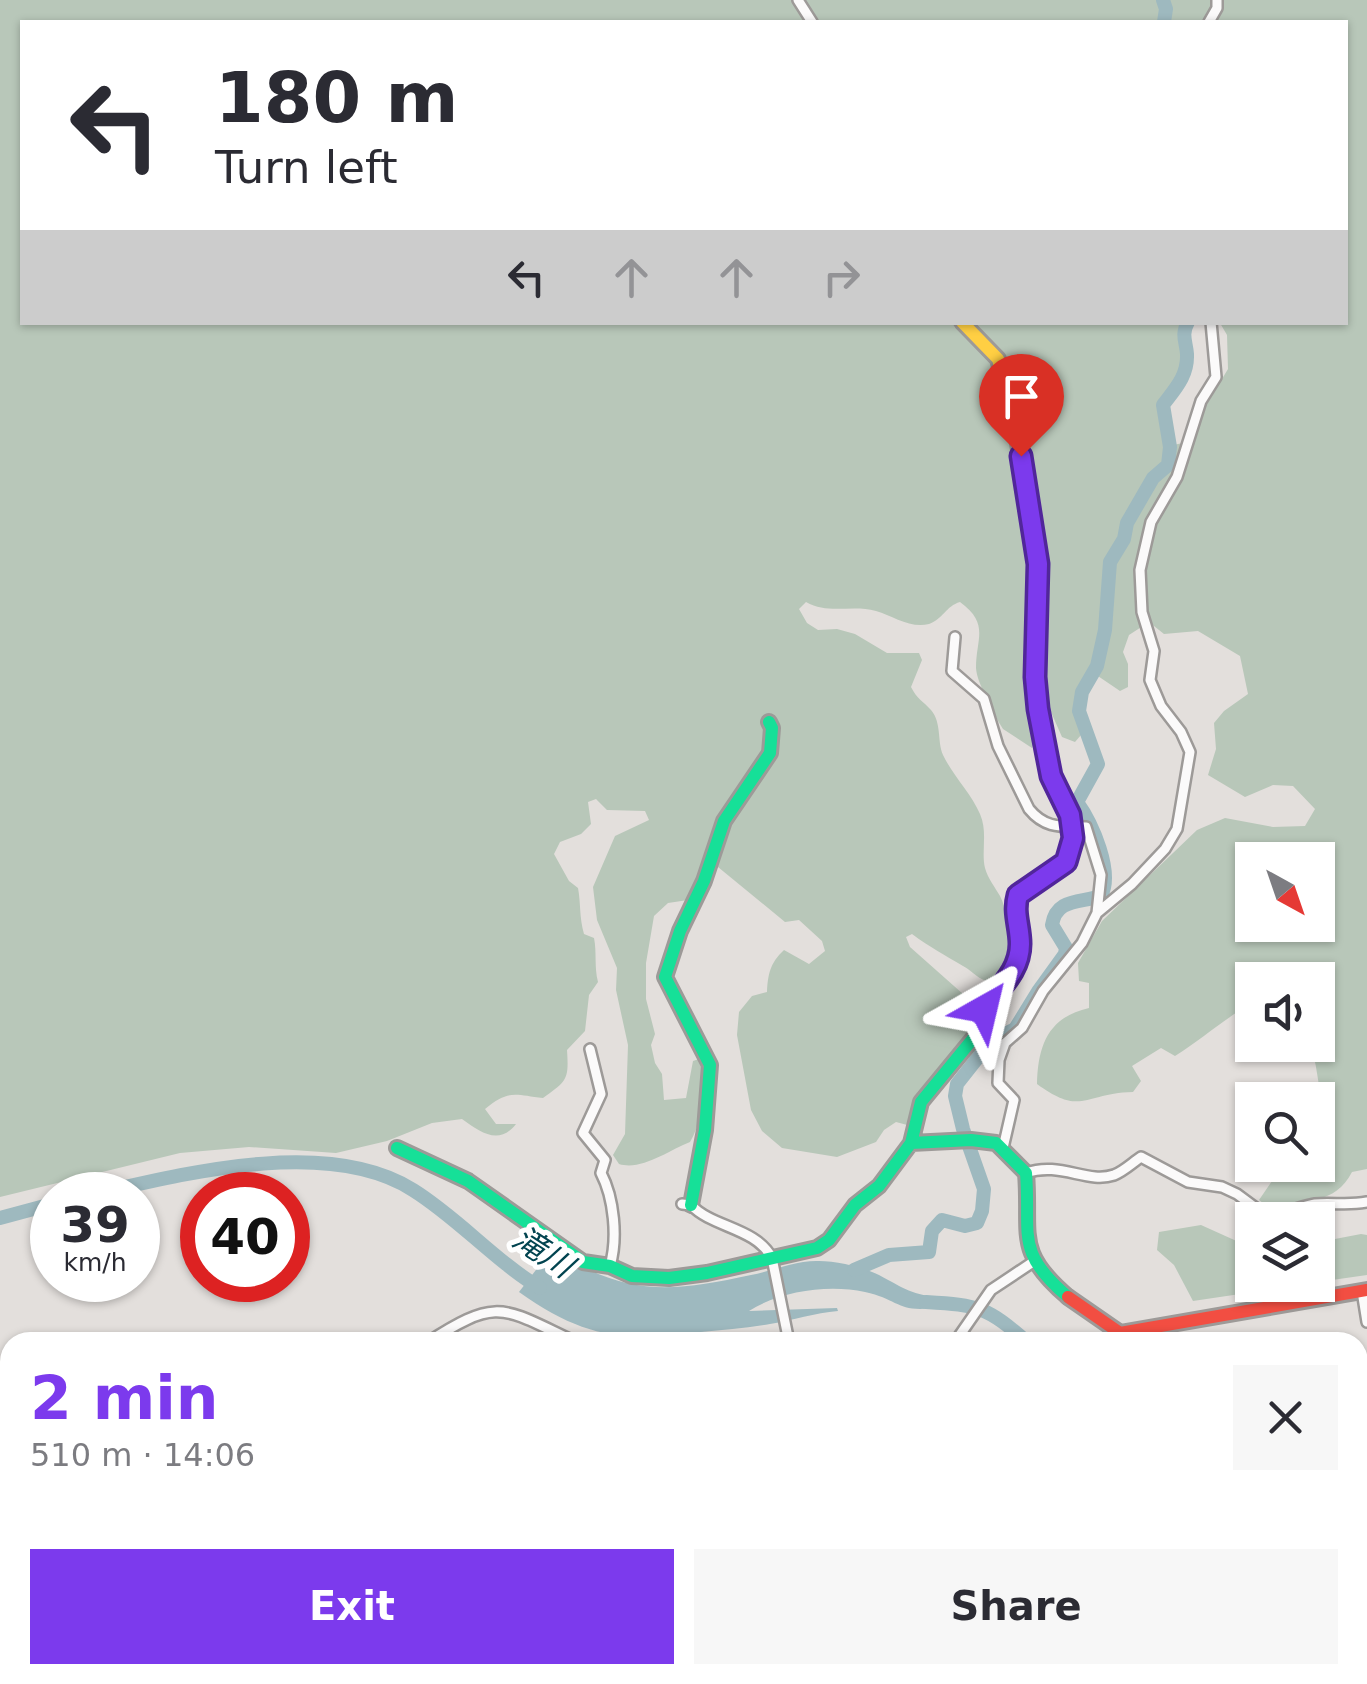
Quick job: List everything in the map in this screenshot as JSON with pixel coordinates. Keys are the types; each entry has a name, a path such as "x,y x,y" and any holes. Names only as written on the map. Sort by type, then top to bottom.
{"street":[{"path":"397,1148 468,1180 583,1262 610,1266 632,1276 669,1278 817,1248 829,1240 855,1205 879,1186 911,1144 928,1090 976,1034 984,1009 1017,964 1020,945 1014,918 1018,895 1066,862 1073,829 1051,776 1038,709 1038,564 1016,426 998,359 965,325"},
{"path":"1097,913 1132,884 1166,849 1178,830 1190,752 1181,732 1161,706 1150,680 1154,651 1142,612 1140,570 1151,522 1177,477 1196,416 1216,377 1211,325"},
{"path":"954,638 952,671 984,700 998,746 1029,809 1058,829 1082,825 1090,834 1101,875 1097,913 1082,942 1043,991 1022,1028 1005,1043 998,1083 1014,1100 1004,1148"},
{"path":"769,722 770,753 724,821 665,977 710,1065 705,1130 686,1204 767,1248 787,1332"},
{"path":"590,1049 601,1094 582,1133 604,1155 601,1173 607,1184 612,1215 610,1266"},
{"path":"911,1144 967,1140 996,1143 1004,1148 1026,1173 1025,1224 1033,1262 1068,1298 1119,1332"},
{"path":"1026,1173 1050,1167 1106,1176 1146,1157 1188,1182 1222,1187 1237,1194 1264,1214 1315,1204 1342,1206 1367,1202"},
{"path":"963,1332 990,1290 1033,1262"},
{"path":"1126,1332 1364,1290 1367,1322"},
{"path":"444,1332 484,1311 504,1311 553,1332"}],"green space":[{"path":"0,0 1367,0 1367,1169 1352,1172 1337,1190 1318,1200 1259,1200 1271,1182 1335,1182 1335,1082 1319,1082 1314,1062 1335,1062 1335,962 1235,962 1235,1014 1175,1056 1161,1048 1132,1066 1141,1081 1133,1092 1074,1101 1037,1084 1048,1034 1064,1018 1089,1008 1089,983 1079,981 1078,963 1102,921 1197,830 1225,818 1273,827 1305,826 1315,809 1293,786 1273,785 1245,797 1208,775 1216,749 1214,723 1248,694 1240,656 1198,631 1164,634 1149,622 1129,635 1123,652 1128,664 1128,687 1120,691 1092,672 1081,685 1077,701 1081,735 1075,742 1062,737 1051,712 1043,711 1035,718 1036,739 1032,748 1003,729 998,721 977,674 978,625 960,602 934,622 922,625 867,609 823,608 806,602 799,609 807,623 818,630 837,629 855,634 887,653 919,653 922,660 911,687 934,715 943,755 980,814 985,868 1007,918 1007,953 999,974 991,982 912,934 906,937 910,947 963,994 974,1016 974,1031 921,1093 911,1126 896,1122 876,1142 837,1157 782,1148 762,1131 751,1110 737,1035 739,1012 752,996 767,992 771,969 784,950 809,964 825,951 822,941 799,920 785,922 718,867 688,900 668,903 654,916 646,963 646,999 655,1034 651,1045 662,1074 664,1100 686,1098 693,1061 699,1059 704,1090 698,1123 690,1142 637,1165 619,1164 613,1155 625,1134 628,1045 616,990 617,968 597,920 593,887 615,836 649,820 645,811 607,810 596,799 588,802 591,824 581,834 560,842 554,854 569,881 578,888 584,934 594,938 598,982 589,995 585,1031 567,1050 567,1074 562,1083 543,1098 507,1096 485,1109 496,1124 516,1124 496,1136 462,1119 432,1123 387,1141 336,1153 249,1147 180,1153 102,1172 30,1172 30,1190 0,1197"},
{"path":"1201,1225 1235,1240 1235,1295 1193,1301 1174,1265 1157,1250 1159,1232"},
{"path":"1367,1235 1367,1275 1335,1280 1335,1239"}],"water":[{"path":"552,1249 602,1275 648,1286 695,1285 819,1261 857,1267 916,1293 943,1297 940,1307 915,1309 865,1292 805,1291 775,1298 749,1311 838,1311 703,1332 601,1332 564,1319 519,1292"}],"waterway":[{"path":"1163,0 1164,20"},
{"path":"854,1270 889,1255 929,1252 932,1231 942,1220 965,1226 977,1223 984,1189 963,1129 955,1096 957,1084 991,1041 1015,1029 1065,954 1066,948 1052,925 1058,910 1101,896 1103,861 1095,835 1077,802 1098,764 1079,711 1082,692 1097,666 1105,630 1110,562 1153,478 1168,465 1170,447 1163,405 1185,369 1187,325"},
{"name":"滝川","path":"160,1180 254,1164 298,1162 340,1165 378,1174 413,1190 540,1288"},
{"name":"滝川","path":"0,1218 30,1210"},
{"name":"滝川","path":"926,1302 981,1310 1015,1332"}],"traffic: fast":[{"path":"911,1143 921,1102 976,1035 984,1009 1017,964 1020,945 1014,918 1018,895 1066,862 1071,852 1071,815 1051,776 1038,709 1037,556"},
{"path":"691,1205 705,1130 710,1065 665,977 724,821 770,753 769,722"},
{"path":"397,1148 468,1181 583,1262 610,1266 632,1276 669,1278 817,1248 829,1240 855,1205 879,1186 911,1143 996,1143 1026,1173 1032,1254 1068,1297"}],"traffic: slow":[{"path":"965,325 998,359 1015,426 1037,556"}],"traffic: jam":[{"path":"1126,1332 1367,1290"},
{"path":"1068,1297 1119,1332"}],"route":[{"path":"984,1009 1017,964 1020,945 1014,918 1018,895 1066,862 1073,838 1070,815 1051,776 1038,709 1038,564 1021,456"}]}
